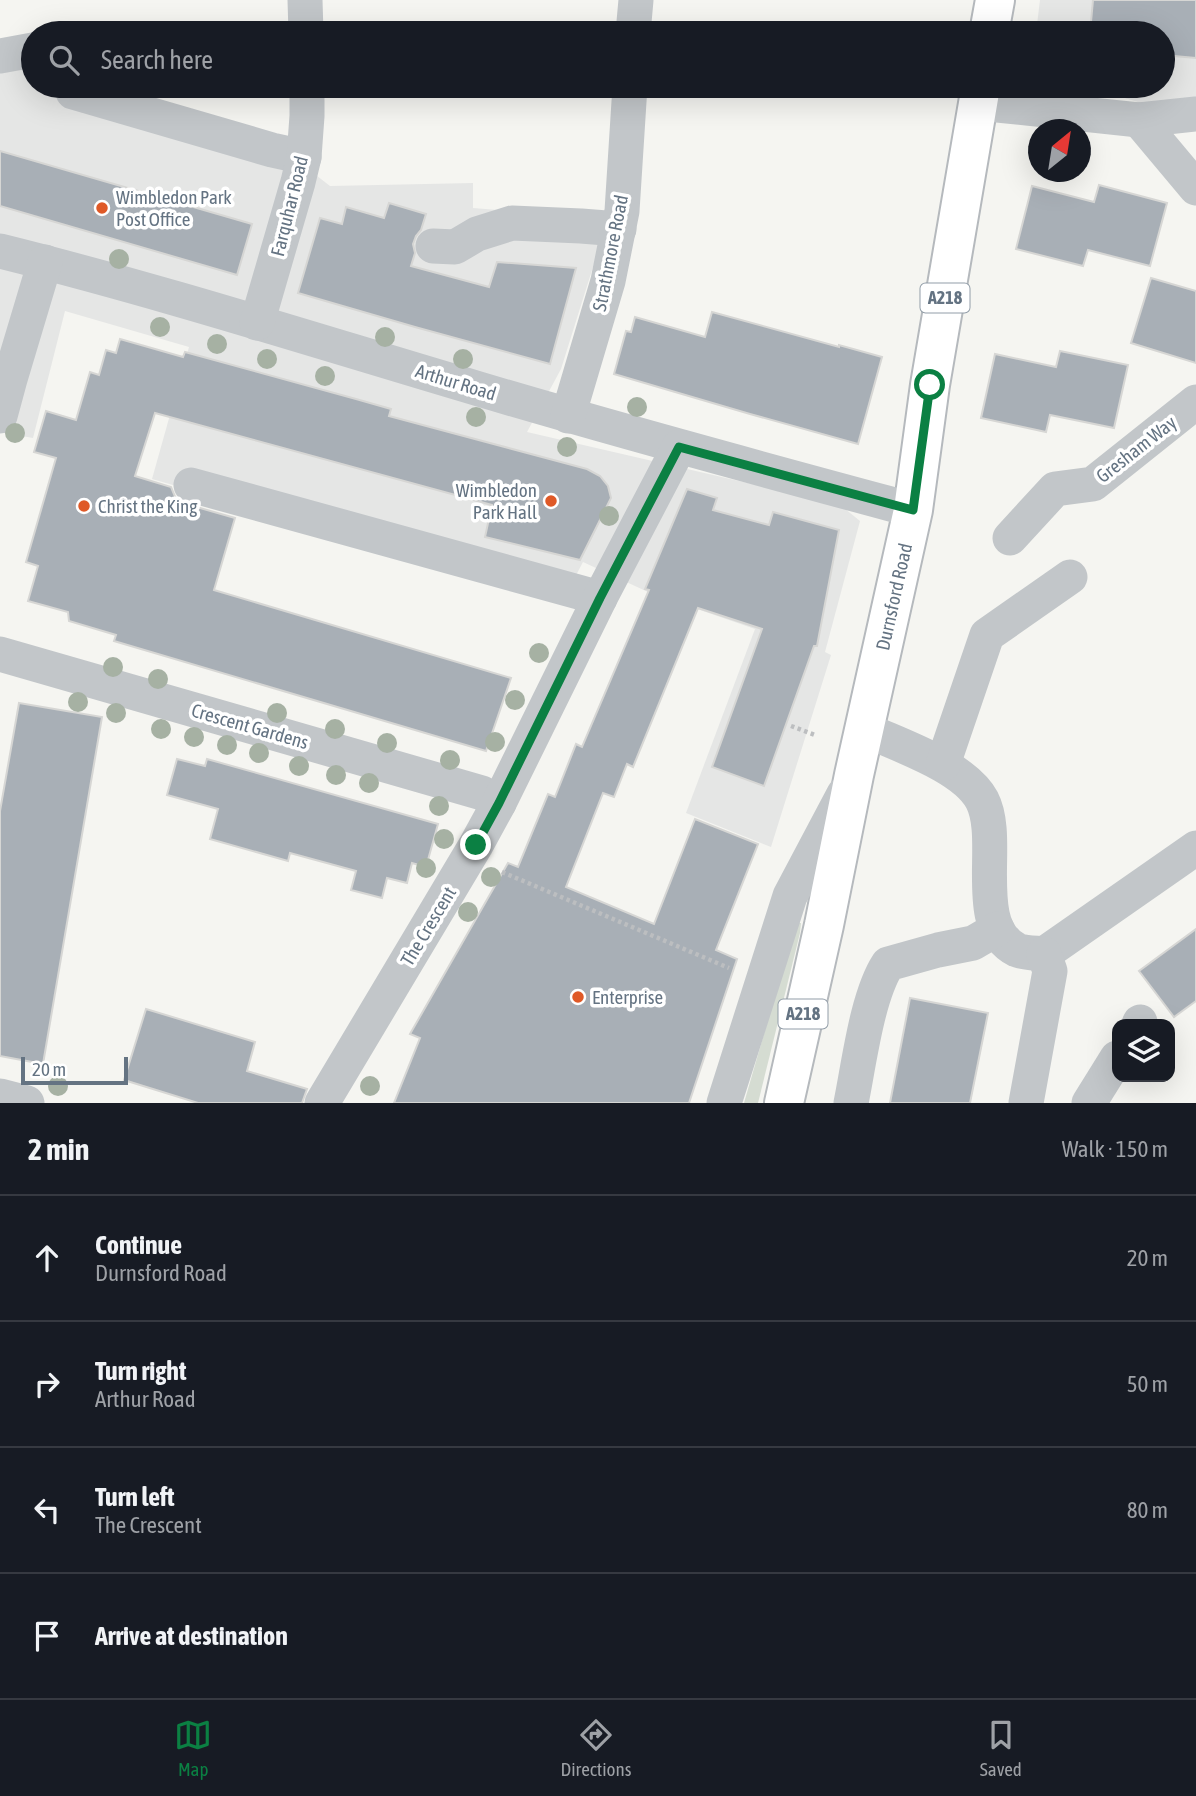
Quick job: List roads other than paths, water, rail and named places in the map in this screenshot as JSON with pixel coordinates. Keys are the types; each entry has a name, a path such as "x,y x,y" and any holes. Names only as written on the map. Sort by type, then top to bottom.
{"main road":[{"path":"991,21 995,0"},
{"name":"Durnsford Road","path":"785,1103 913,510 930,385 978,98"}],"street":[{"path":"305,0 306,21"},
{"path":"635,21 636,0"},
{"path":"0,56 21,52"},
{"path":"94,98 304,157"},
{"name":"Farquhar Road","path":"257,323 304,157 307,98"},
{"name":"Strathmore Road","path":"568,416 589,290 618,229 622,211 629,98"},
{"path":"1004,98 1139,120 1196,114"},
{"path":"1139,120 1196,188"},
{"path":"433,246 456,247 477,234 512,223 618,229"},
{"name":"Arthur Road","path":"0,251 257,323 568,416 913,510"},
{"path":"0,416 45,262"},
{"name":"Gresham Way","path":"1010,538 1055,489 1093,484 1196,402"},
{"name":"The Crescent","path":"322,1103 499,803 600,598 679,447"},
{"path":"191,485 600,598"},
{"path":"943,764 987,635 1070,578"},
{"name":"Crescent Gardens","path":"0,654 482,793 499,803"},
{"path":"864,729 943,764 968,783 982,800 989,824 989,887 994,918 999,935 1018,951 1044,954 1196,848"},
{"path":"724,1103 790,896 854,775"},
{"path":"851,1103 869,1013 880,976 888,964 973,943 997,929"},
{"path":"1026,1103 1050,971 1044,954"},
{"path":"1089,1103 1112,1066"},
{"path":"0,1096 27,1103"}],"place":[{"name":"Wimbledon Park Post Office","path":"102,208"},
{"name":"Wimbledon Park Hall","path":"551,501"},
{"name":"Christ the King","path":"84,506"},
{"name":"Enterprise","path":"578,997"}]}
